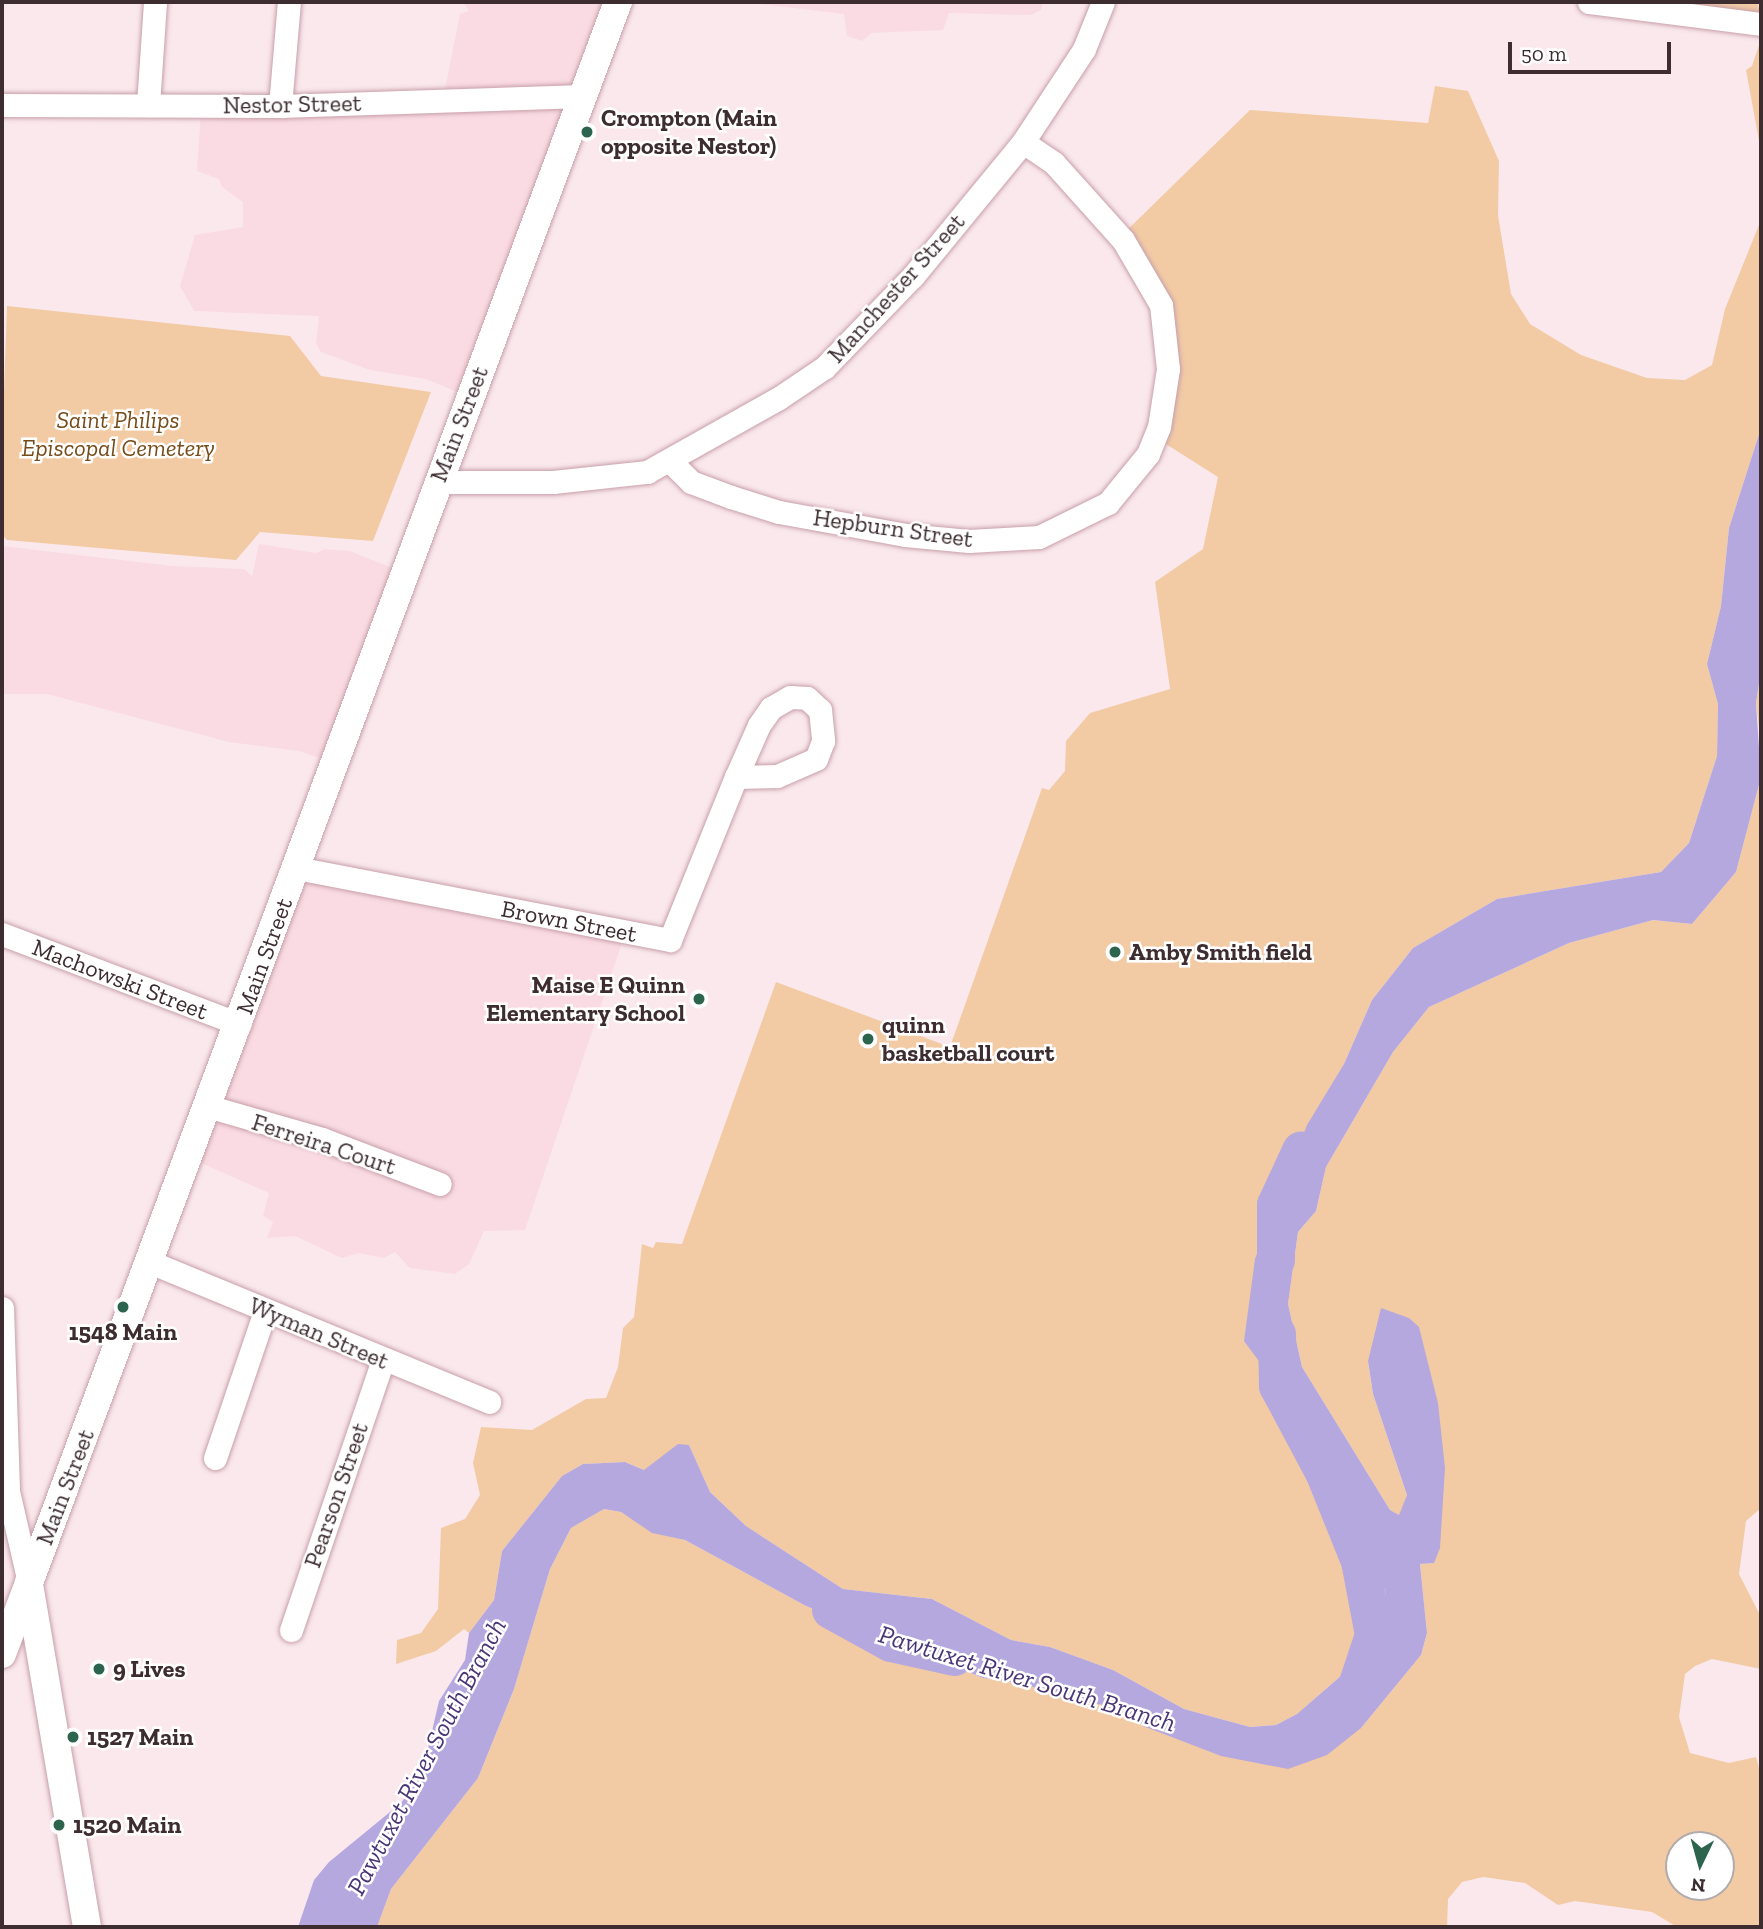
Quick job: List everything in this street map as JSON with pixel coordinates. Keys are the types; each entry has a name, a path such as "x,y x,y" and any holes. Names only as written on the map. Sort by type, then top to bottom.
{"main road":[{"name":"Main Street","path":"2,1654 618,2"},
{"path":"29,1583 87,1927"}],"street":[{"path":"148,105 155,2"},
{"path":"280,106 289,2"},
{"name":"Manchester Street","path":"437,482 488,485 586,480 647,472 670,461 825,367 913,276 1023,142 1084,49 1103,2"},
{"path":"1589,2 1755,24"},
{"name":"Nestor Street","path":"2,105 280,106 583,96"},
{"name":"Hepburn Street","path":"670,461 691,482 779,512 905,535 1010,540 1040,537 1108,503 1148,454 1159,426 1168,369 1161,305 1123,240 1054,163 1023,142"},
{"name":"Brown Street","path":"296,868 670,940 736,777"},
{"name":"Machowski Street","path":"2,934 239,1024"},
{"name":"Ferreira Court","path":"207,1106 322,1139 440,1184"},
{"name":"Wyman Street","path":"150,1262 489,1402"},
{"path":"2,1308 8,1491 29,1583"},
{"path":"215,1458 265,1311"},
{"name":"Pearson Street","path":"291,1630 383,1360"}],"shaded area":[{"path":"463,2 616,2 467,396 426,379 370,370 321,352 316,343 319,316 194,311 180,286 195,235 243,227 243,202 222,187 219,179 197,171 201,111 443,99 460,14 469,11"},
{"path":"744,2 1043,2 1041,10 1031,15 949,13 943,30 871,33 862,41 847,36 844,14"},
{"path":"259,544 316,553 325,549 350,551 402,572 331,762 299,751 229,742 47,694 2,694 2,546 172,566 244,569 252,576"},
{"path":"294,874 624,937 525,1230 484,1231 469,1264 455,1274 410,1268 395,1252 384,1258 359,1253 342,1258 295,1236 267,1238 273,1222 263,1216 269,1193 190,1158"}],"green space":[{"path":"1677,2 1758,2 1761,25 1687,16"},
{"path":"1761,39 1761,152 1746,70 1752,66"},
{"path":"1435,86 1468,91 1499,161 1498,215 1511,294 1530,324 1581,355 1647,378 1685,380 1712,365 1725,309 1761,220 1761,428 1729,528 1721,606 1707,664 1718,704 1717,756 1689,843 1661,872 1497,899 1413,948 1372,1000 1344,1064 1245,1341 1281,1391 1357,1529 1365,1573 1385,1589 1387,1613 1365,1655 1297,1714 1276,1725 1250,1727 1184,1709 1113,1670 1050,1647 1011,1640 932,1599 843,1589 746,1526 710,1492 689,1445 644,1470 625,1462 583,1464 562,1476 502,1551 494,1600 469,1633 464,1629 436,1651 396,1664 397,1640 421,1633 438,1609 441,1528 465,1519 480,1495 473,1463 481,1427 532,1430 586,1399 606,1398 618,1367 623,1328 634,1317 642,1244 653,1248 656,1242 682,1244 776,982 950,1047 1042,788 1049,790 1065,771 1066,741 1090,713 1170,689 1155,582 1203,549 1218,477 1161,441 1162,317 1119,238 1250,110 1428,123"},
{"name":"Saint Philips Episcopal Cemetery","path":"7,306 290,336 321,376 431,392 373,541 260,532 236,560 7,540 2,535 2,446"},
{"path":"1761,671 1761,744 1756,703"},
{"path":"1761,777 1761,1508 1746,1521 1739,1574 1761,1617 1761,1669 1712,1659 1695,1666 1685,1674 1679,1717 1690,1753 1729,1763 1756,1757 1761,1775 1761,1927 1677,1927 1652,1912 1575,1901 1558,1905 1525,1883 1483,1877 1462,1882 1448,1899 1447,1927 377,1927 391,1889 478,1778 514,1689 550,1569 571,1528 604,1509 621,1512 652,1532 685,1540 806,1606 983,1678 1026,1684 1057,1697 1103,1705 1143,1726 1361,1728 1421,1655 1427,1633 1420,1564 1434,1563 1368,1362 1373,1394 1407,1495 1400,1516 1390,1510 1302,1367 1288,1304 1298,1232 1316,1211 1326,1167 1393,1052 1429,1007 1569,943 1653,920 1692,924 1736,872"}],"water":[{"path":"1761,428 1761,671 1756,703 1761,777 1736,872 1692,924 1653,920 1569,943 1429,1007 1393,1052 1326,1167 1316,1211 1298,1232 1288,1304 1302,1367 1390,1510 1399,1515 1407,1495 1373,1394 1368,1361 1381,1308 1409,1318 1419,1327 1438,1403 1445,1468 1440,1548 1434,1563 1420,1564 1427,1633 1421,1655 1361,1728 1327,1755 1288,1769 1221,1756 1143,1726 1103,1705 1057,1697 1026,1684 983,1678 806,1606 685,1540 652,1533 621,1512 604,1509 571,1528 550,1569 514,1689 478,1778 391,1889 377,1927 298,1927 314,1880 329,1862 401,1803 422,1774 439,1701 465,1660 469,1633 494,1600 502,1551 562,1476 583,1464 625,1462 644,1470 678,1444 689,1445 710,1492 746,1526 843,1589 932,1599 1011,1640 1050,1647 1113,1670 1184,1709 1250,1727 1276,1725 1297,1714 1365,1655 1387,1613 1385,1589 1365,1573 1357,1529 1281,1391 1244,1341 1255,1259 1307,1125 1344,1064 1372,1000 1413,948 1497,899 1661,872 1689,843 1717,756 1718,704 1707,664 1721,606 1729,528"}],"waterway":[{"name":"Pawtuxet River South Branch","path":"1276,1260 1276,1205 1301,1151"},
{"name":"Pawtuxet River South Branch","path":"1277,1334 1278,1386 1324,1472 1360,1561 1374,1635 1354,1695"},
{"name":"Pawtuxet River South Branch","path":"831,1610 891,1643 954,1657"}],"place":[{"name":"Crompton (Main opposite Nestor)","path":"587,132"},
{"name":"Amby Smith field","path":"1115,952"},
{"name":"Maise E Quinn Elementary School","path":"699,999"},
{"name":"quinn basketball court","path":"868,1039"},
{"name":"1548 Main","path":"123,1307"},
{"name":"9 Lives","path":"99,1669"},
{"name":"1527 Main","path":"73,1737"},
{"name":"1520 Main","path":"59,1825"}]}
